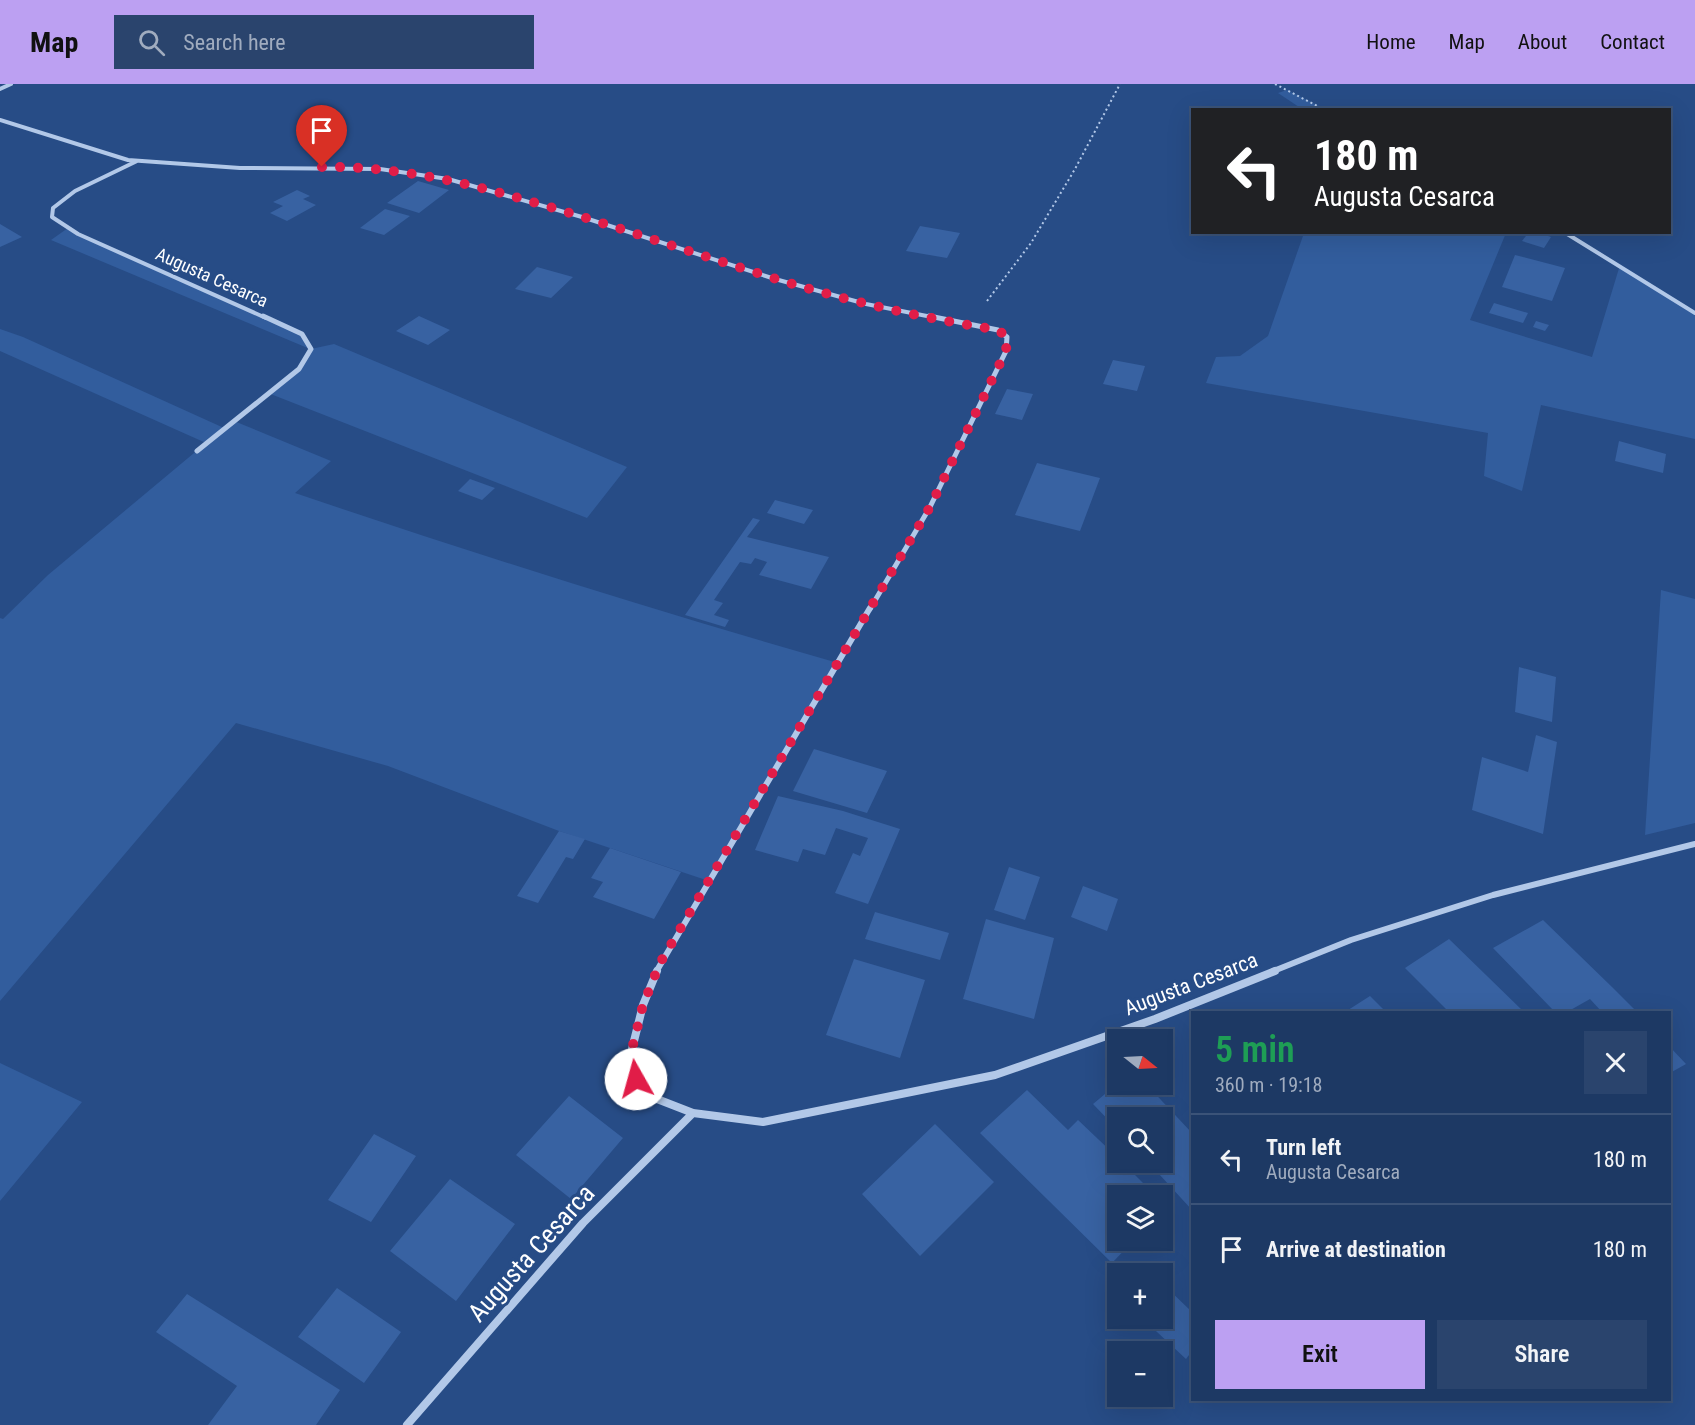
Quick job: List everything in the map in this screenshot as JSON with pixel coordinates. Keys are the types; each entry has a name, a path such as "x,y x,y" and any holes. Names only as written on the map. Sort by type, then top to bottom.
{"street":[{"path":"0,89 11,84"},
{"name":"Augusta Cesarca","path":"0,120 137,161 240,168 380,169 448,179 582,217 775,279 866,304 998,330 1007,337 1006,351 930,507 660,963 643,1005 632,1049 636,1079 657,1099 693,1113 763,1122 995,1075 1155,1019 1351,939 1493,895 1695,844"},
{"name":"Augusta Cesarca","path":"137,161 75,191 53,208 52,217 78,234 302,334 311,350 299,369 196,451"},
{"path":"1567,234 1695,313"},
{"name":"Augusta Cesarca","path":"407,1425 583,1223 693,1113"}],"path":[{"path":"968,325 1031,243 1075,169 1120,84"},
{"path":"1275,84 1321,108"}],"shaded area":[{"path":"1287,90 1323,108 1300,108 1278,93"},
{"path":"68,228 302,334 311,349 334,344 627,467 587,518 268,393 299,369 310,349 51,240"},
{"path":"1304,234 1506,234 1470,320 1592,357 1620,265 1695,313 1695,439 1541,405 1522,491 1484,476 1488,433 1206,383 1216,357 1240,356 1268,336"},
{"path":"0,329 23,337 224,428 234,421 331,461 295,493 566,581 838,663 709,881 559,831 388,766 236,723 0,1001 0,618 3,619 48,575 206,443 0,351"},
{"path":"1661,590 1695,599 1695,823 1645,835"},
{"path":"0,1063 82,1102 0,1201"}],"building":[{"path":"418,181 449,190 419,213 387,203"},
{"path":"297,190 310,196 303,199 316,205 287,221 270,213 283,206 273,202"},
{"path":"385,209 410,216 384,235 360,228"},
{"path":"0,224 22,237 0,247"},
{"path":"920,226 960,233 947,258 906,251"},
{"path":"1527,234 1543,234 1551,237 1544,248 1522,241"},
{"path":"1515,255 1565,268 1552,301 1502,287"},
{"path":"537,267 573,277 551,298 515,289"},
{"path":"1494,303 1528,313 1523,323 1489,313"},
{"path":"419,316 450,330 428,345 396,331"},
{"path":"1536,321 1549,325 1545,331 1533,327"},
{"path":"1113,360 1145,366 1137,391 1103,384"},
{"path":"1007,389 1033,394 1022,420 995,414"},
{"path":"1619,441 1666,454 1663,473 1615,461"},
{"path":"1037,463 1100,478 1080,531 1015,515"},
{"path":"470,479 495,488 482,500 458,491"},
{"path":"775,500 813,510 804,524 767,513"},
{"path":"753,518 760,520 747,537 829,557 811,589 759,575 767,562 755,558 751,564 740,562 714,600 723,603 714,615 729,620 725,627 685,615"},
{"path":"1519,667 1556,677 1552,722 1515,712"},
{"path":"1536,735 1557,742 1543,834 1472,810 1482,757 1528,772"},
{"path":"814,749 887,771 867,813 793,791"},
{"path":"778,796 843,811 900,829 868,904 835,893 853,853 860,856 868,838 836,828 825,855 803,849 798,862 755,850"},
{"path":"559,831 585,839 573,859 566,857 538,903 517,896"},
{"path":"610,848 681,872 654,919 593,897 603,882 591,878"},
{"path":"1009,867 1040,877 1025,920 994,910"},
{"path":"1083,886 1118,899 1107,931 1071,917"},
{"path":"875,912 949,933 940,960 865,939"},
{"path":"986,919 1054,938 1034,1019 963,999"},
{"path":"1543,920 1636,1011 1601,1011 1590,999 1569,1011 1554,1011 1493,948"},
{"path":"1449,939 1523,1011 1448,1011 1405,968"},
{"path":"854,959 925,980 900,1058 826,1035"},
{"path":"1370,996 1385,1011 1347,1011"},
{"path":"1671,1048 1686,1064 1671,1072"},
{"path":"1027,1090 1068,1130 1078,1120 1107,1148 1107,1173 1133,1173 1145,1185 1107,1185 1107,1251 1123,1251 1112,1263 980,1133"},
{"path":"1107,1092 1107,1095 1156,1095 1168,1107 1107,1107 1107,1119 1093,1104"},
{"path":"569,1096 623,1138 571,1199 516,1155"},
{"path":"1173,1113 1191,1132 1191,1209 1173,1189 1173,1185 1169,1185 1158,1173 1173,1173"},
{"path":"935,1124 994,1182 920,1256 862,1194"},
{"path":"374,1134 416,1156 371,1222 328,1200"},
{"path":"450,1179 515,1224 456,1301 390,1251"},
{"path":"337,1288 401,1332 364,1383 298,1337"},
{"path":"187,1294 340,1390 316,1425 208,1425 237,1386 156,1332"},
{"path":"1173,1294 1191,1311 1191,1352 1186,1359 1173,1347 1173,1341 1167,1341 1154,1329 1173,1329"}],"route":[{"path":"322,167 406,171 448,179 582,217 775,279 866,304 998,330 1007,337 1006,351 930,507 660,963 643,1005 632,1049 636,1079"}]}
